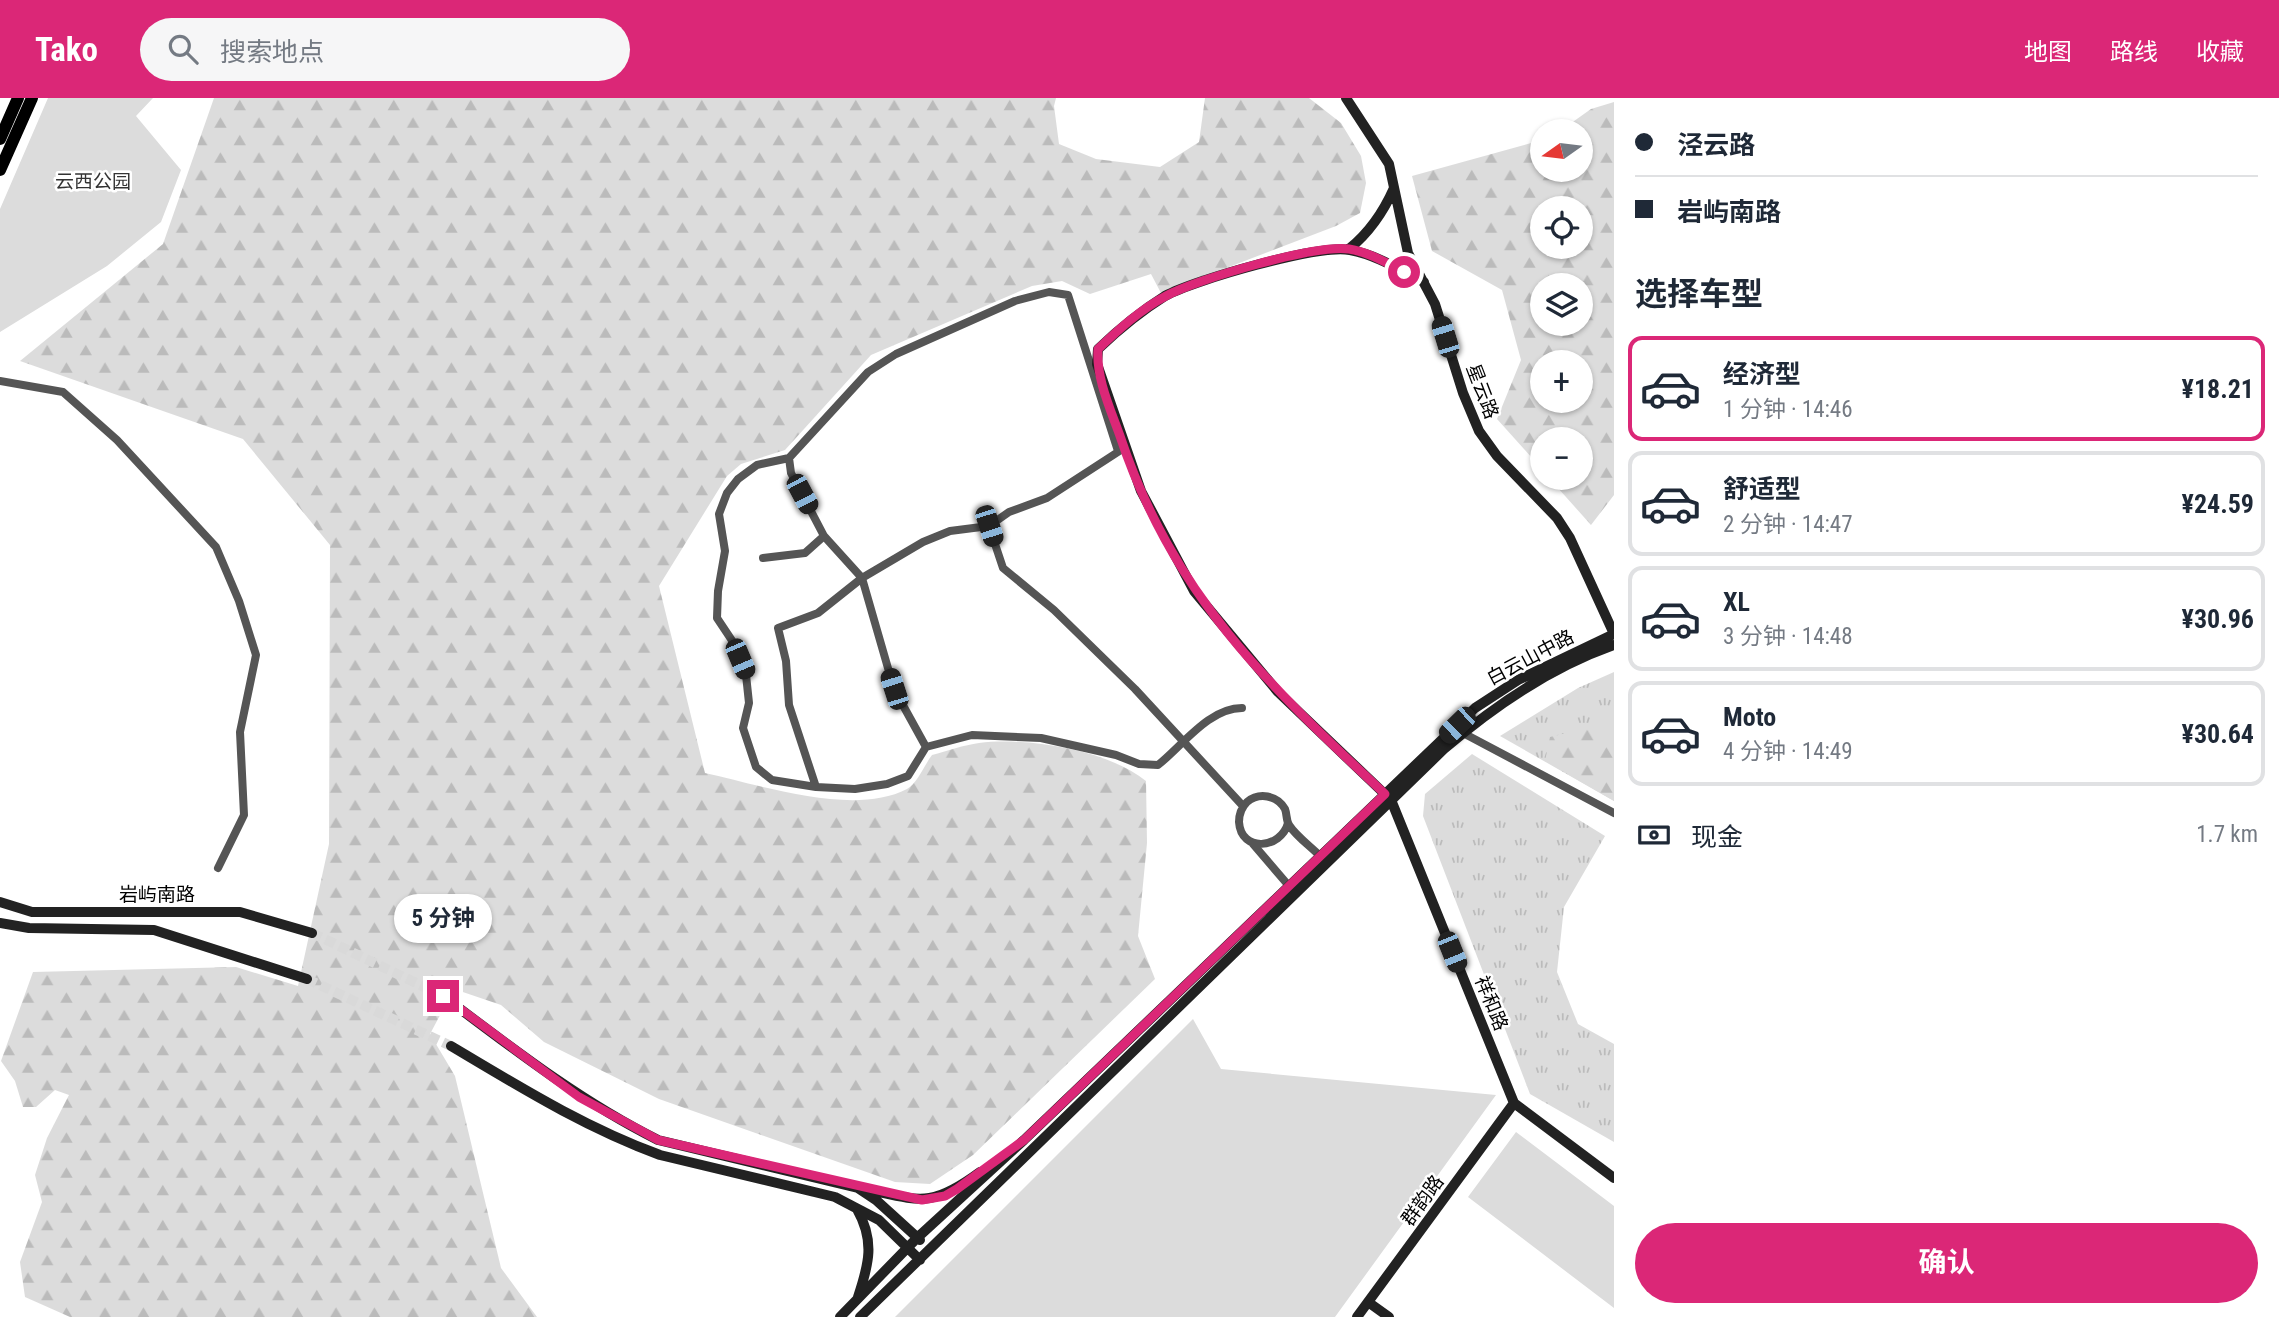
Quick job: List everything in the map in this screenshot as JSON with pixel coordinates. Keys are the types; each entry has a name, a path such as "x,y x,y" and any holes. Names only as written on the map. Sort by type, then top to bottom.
{"main road":[{"path":"0,139 18,98"},
{"path":"0,170 32,98"},
{"name":"星云路","path":"1346,98 1389,164 1408,253 1435,304 1463,393 1479,431 1497,456 1563,528 1587,570 1614,634"},
{"path":"1349,249 1366,235 1383,211 1394,188"},
{"path":"1388,797 1278,692 1194,591 1158,529 1121,450 1097,364 1098,349 1120,328 1166,296 1194,285 1281,260 1330,249 1349,249 1385,262 1423,282"},
{"name":"白云山中路","path":"860,1317 1475,708 1518,680 1614,634"},
{"name":"白云山中路","path":"840,1317 917,1238 1024,1140 1320,856 1463,733 1531,685 1592,653 1614,645"},
{"name":"祥和路","path":"1388,797 1514,1103"},
{"name":"岩屿南路","path":"0,902 32,912 240,912 312,933"},
{"name":"岩屿南路","path":"0,923 29,928 154,930 307,979"},
{"path":"443,996 579,1097 658,1140 858,1188 910,1199 932,1200 945,1196 1024,1140"},
{"path":"451,1046 584,1125 632,1145 660,1155 835,1197 879,1220 920,1260"},
{"path":"1514,1103 1614,1178"},
{"name":"群韵路","path":"1357,1317 1514,1103"},
{"path":"858,1188 876,1200 930,1250"},
{"path":"855,1207 864,1222 871,1252 857,1300"},
{"path":"1368,1302 1389,1317"}],"street":[{"path":"816,787 789,705 786,661 778,628 818,613 862,578 923,542 950,531 989,526 1009,512 1047,498 1121,450 1068,295 1049,292 1015,301 896,354 868,372 789,458 757,465 738,479 727,493 719,514 725,551 718,591 717,618 733,642 746,675 748,703 743,728 756,767 772,780 816,787 855,789 887,785 908,776 926,747 972,735 1041,738 1116,755 1139,764 1158,765 1210,718 1229,708 1242,708"},
{"path":"0,381 63,392 117,440 216,547 256,655 240,732 244,815 218,868"},
{"path":"789,458 791,473 824,536 862,578 894,689 926,747"},
{"path":"989,526 1003,568 1054,610 1126,680 1183,744 1244,806"},
{"path":"763,558 805,553 824,536"},
{"path":"1463,733 1614,814"},
{"path":"1251,842 1267,845 1285,831 1287,823 1284,808 1272,797 1256,797 1244,806 1240,813 1241,829 1251,842 1289,886"},
{"path":"1287,823 1320,856"}],"green space":[{"name":"云西公园","path":"48,98 153,98 136,116 181,170 161,222 107,266 0,332 0,209"},
{"path":"214,98 1056,98 1054,106 1059,144 1096,159 1160,167 1199,142 1205,98 1309,98 1341,123 1361,156 1366,183 1360,213 1336,226 1161,293 1151,274 1090,294 1062,281 1032,286 871,355 785,450 741,464 727,476 659,586 705,773 807,796 861,800 885,797 907,789 932,755 973,744 1020,742 1067,748 1089,754 1130,770 1146,781 1147,843 1138,936 1155,979 973,1155 930,1184 895,1182 659,1099 544,1042 501,1005 454,989 430,1034 455,1076 501,1268 537,1317 70,1317 25,1297 20,1262 42,1202 35,1175 47,1138 69,1095 55,1090 36,1107 23,1107 15,1081 1,1061 33,972 236,967 298,986 329,844 330,545 243,439 20,361 163,244"},
{"path":"1614,102 1614,495 1591,525 1560,490 1593,490 1593,427 1530,427 1530,456 1497,419 1521,360 1502,290 1432,251 1412,176 1530,143 1530,182 1593,182 1593,119 1577,119 1591,109"},
{"path":"1614,672 1614,801 1500,736 1578,688"},
{"path":"1599,725 1614,734 1614,801 1545,761 1550,737"},
{"path":"1472,754 1605,836 1564,907 1557,972 1578,1024 1614,1044 1614,1142 1530,1094 1423,816 1425,794"},
{"path":"1193,1019 1221,1069 1496,1095 1335,1317 895,1317"},
{"path":"1516,1132 1614,1206 1614,1308 1468,1197"}],"tunnel":[{"path":"312,933 443,996"},
{"path":"307,979 451,1046"}],"route":[{"path":"443,996 579,1097 658,1140 858,1188 910,1199 932,1200 957,1189 1024,1140 1385,794 1278,692 1240,651 1194,591 1158,529 1124,449 1097,364 1098,349 1120,328 1166,296 1194,285 1281,260 1330,249 1349,249 1404,272"}]}
